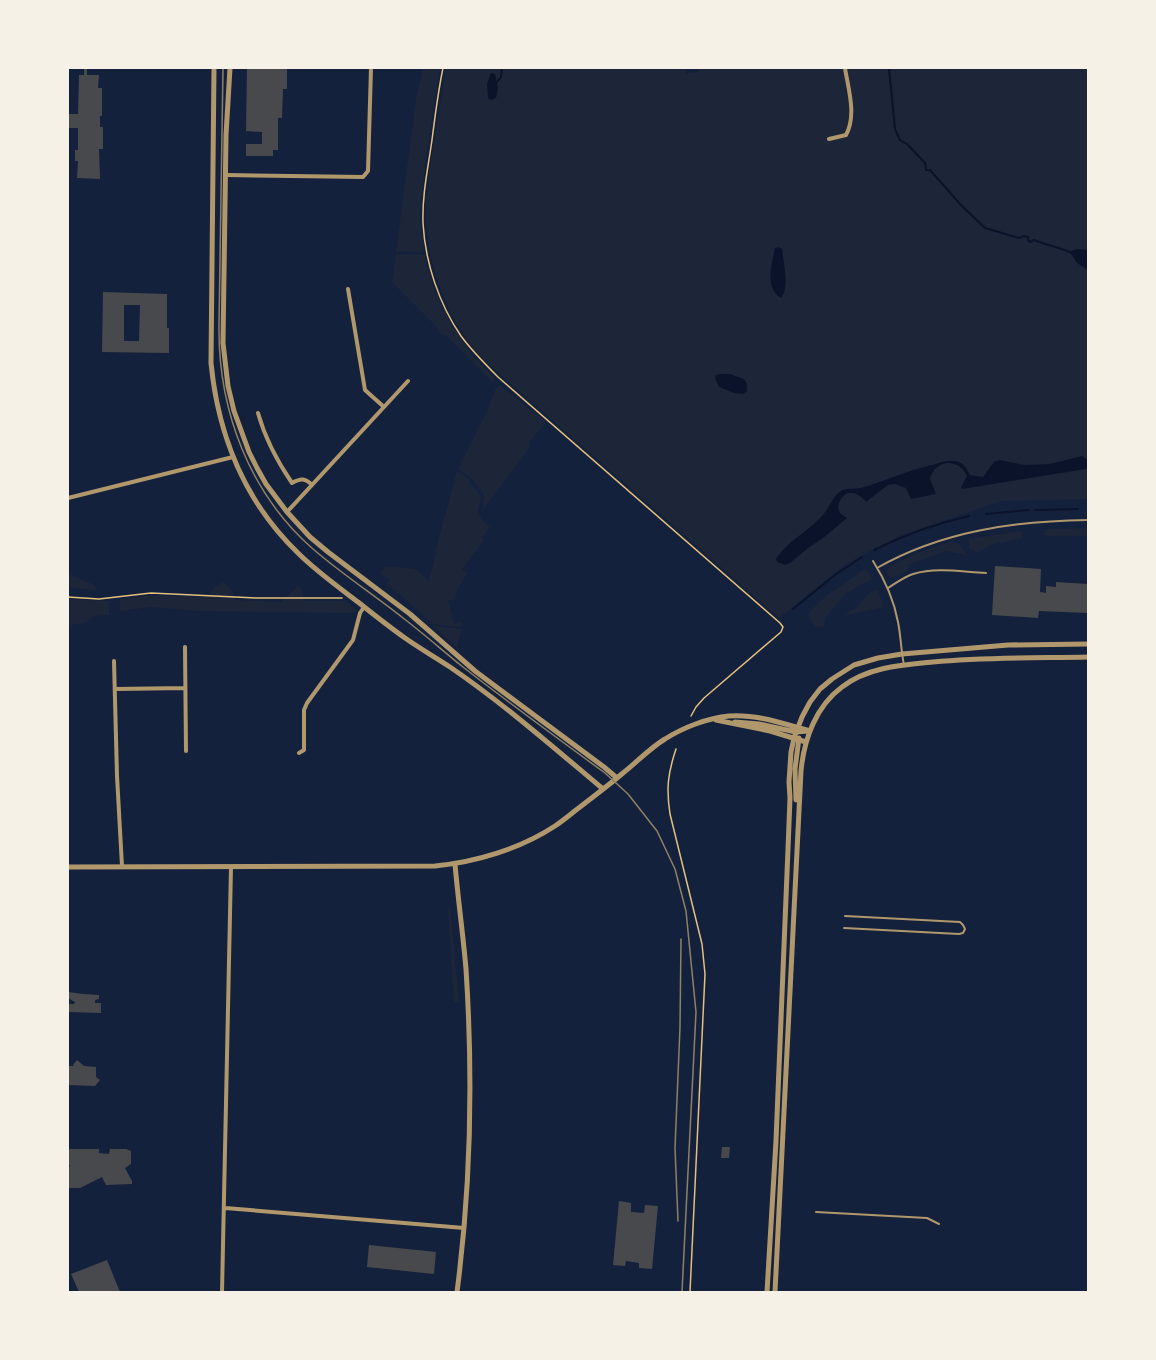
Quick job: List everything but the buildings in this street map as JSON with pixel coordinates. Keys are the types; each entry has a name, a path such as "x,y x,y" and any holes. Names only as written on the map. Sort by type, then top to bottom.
{"street":[{"path":"214,68 211,363 219,414 233,457 251,493 275,528 309,563 403,637 451,668 534,731 603,789"},
{"path":"230,68 226,135 223,343 228,386 234,411 249,452 266,483 287,512 310,537 410,614 464,662 617,778"},
{"path":"226,175 363,177 366,175 368,171 371,68"},
{"path":"830,139 846,135 849,129 851,106 845,68"},
{"path":"348,289 365,390 384,407"},
{"path":"287,512 408,381"},
{"path":"258,413 277,460 292,483 303,479 312,485"},
{"path":"68,498 233,457"},
{"path":"299,753 304,750 304,710 307,703 353,640 360,613 364,607"},
{"path":"767,1293 776,1141 790,764 810,702 831,679 862,662 902,654 1008,645 1089,644"},
{"path":"185,646 186,751"},
{"path":"714,720 799,735 810,731 830,697 846,684 867,674 904,665 964,659 1089,657"},
{"path":"114,661 122,866"},
{"path":"115,689 185,688"},
{"path":"68,867 455,864 478,859 532,839 555,826 664,740 696,724 736,716 771,720 799,735 810,731"},
{"path":"775,1293 798,815 795,770 799,735"},
{"path":"455,864 466,967 470,1059 469,1154 457,1293"},
{"path":"222,1293 231,867"},
{"path":"225,1208 464,1228"}],"lane":[{"path":"877,568 913,550 969,532 1033,522 1089,520"},
{"path":"873,561 892,599 898,621 904,665"},
{"path":"888,588 905,577 937,570 986,573"},
{"path":"844,928 959,934 965,929 960,922 845,916"},
{"path":"816,1212 927,1218 939,1224"}],"path":[{"path":"443,68 424,192 423,223 433,275 454,325 478,357 498,377 783,627 781,632 704,698 691,716"},
{"path":"68,597 99,599 152,593 333,599 348,595"},
{"path":"676,749 668,779 670,814 702,944 705,974 690,1293"}],"shaded area":[{"path":"423,68 440,68 421,201 420,217 424,249 422,252 396,251 417,93"},
{"path":"446,68 685,68 686,74 699,72 699,68 1088,68 1088,499 1001,501 899,536 846,564 779,618 494,369 475,350 461,331 434,271 426,222 428,184","holes":["774,248 782,249 785,274 784,294 770,278"]},
{"path":"491,73 495,74 498,88 496,98 491,100 488,98 487,84"},
{"path":"778,247 782,249 785,274 785,288 781,298 772,288 770,275 775,249"},
{"path":"1088,250 1088,270 1077,263 1071,254 1071,251"},
{"path":"396,254 425,255 425,263 442,307 438,306 443,308 452,326 474,357 495,378 493,383 446,335 440,334 437,327 392,282"},
{"path":"720,374 730,374 744,379 747,391 743,394 734,393 719,387 715,378"},
{"path":"500,385 546,422 529,442 529,448 483,510 484,494 470,477 458,469 496,388"},
{"path":"1082,456 1088,460 1086,469 962,489 967,476 961,467 952,463 943,464 934,470 930,478 936,494 911,499 906,488 895,484 888,485 866,502 854,493 846,494 838,507 840,513 847,518 790,563 785,565 777,562 776,559 781,552 820,518 843,490 861,488 947,461 960,462 970,475 983,477 994,462 999,460 1024,465 1050,464"},
{"path":"457,471 469,479 481,497 478,512 482,520 490,527 482,537 484,540 462,569 468,573 455,600 448,600 454,624 461,622 462,625 459,627 433,624 387,583 389,580 380,573 385,567 415,569 429,581"},
{"path":"1088,528 1088,536 1043,535 1046,529"},
{"path":"1021,531 1022,538 990,545 978,553 969,548 969,539"},
{"path":"952,541 960,545 968,555 945,551 908,565 907,571 890,578 888,568"},
{"path":"865,569 872,579 846,593 825,618 824,626 815,627 809,616 810,611 826,596"},
{"path":"68,574 92,584 96,590 68,587"},
{"path":"224,582 233,592 235,600 281,602 298,586 302,590 303,601 345,601 357,610 354,613 199,611 151,607 120,611 120,599 152,595 208,597 215,586"},
{"path":"876,589 884,607 842,616 856,608 868,594"},
{"path":"68,599 109,601 109,615 94,616 85,623 70,625 68,638"},
{"path":"433,626 461,629 457,648"},
{"path":"450,904 459,1002 454,1002 448,908"}],"waterway":[{"path":"497,82 501,77 502,68"},
{"path":"889,68 895,129 900,140 925,163 926,170 930,170 985,228 1019,238 1028,237 1030,242 1034,240 1072,253"},
{"path":"1035,510 1078,509"},
{"path":"986,514 1028,510"},
{"path":"874,550 920,530 969,516"},
{"path":"793,609 835,575 862,557"}],"tram line":[{"path":"223,68 220,357 231,419 255,476 271,502 313,549 480,680 605,773 628,794 657,831 675,869 686,911 696,1012 682,1292"},
{"path":"678,1221 675,1148 681,939"}]}
